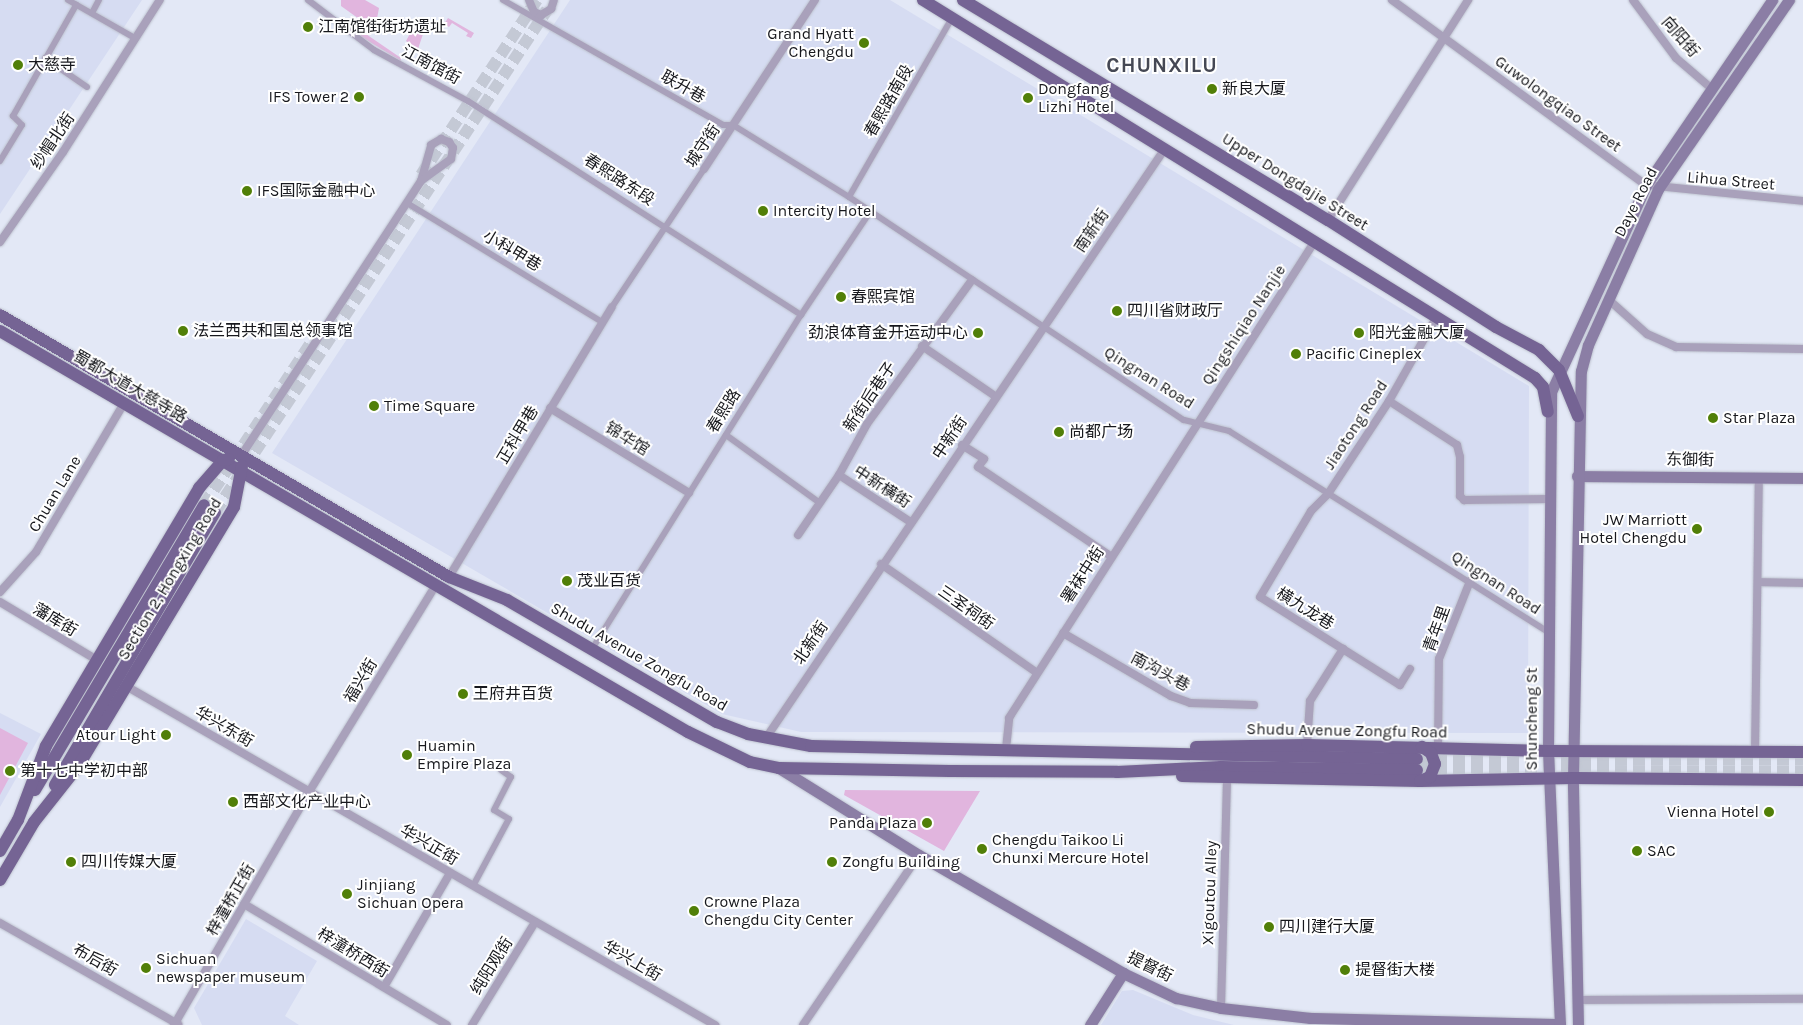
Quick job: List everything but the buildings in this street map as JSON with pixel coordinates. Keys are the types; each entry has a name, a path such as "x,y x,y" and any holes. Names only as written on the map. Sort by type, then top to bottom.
{"main road":[{"path":"923,0 1313,244 1535,378 1543,387 1548,412"},
{"name":"Daye Road","path":"1548,412 1550,392 1559,370 1646,185 1772,0"},
{"name":"Daye Road","path":"1578,416 1580,371 1658,189 1790,0"},
{"name":"Upper Dongdajie Street","path":"966,1 1328,220 1496,327 1539,350 1559,370 1578,416"},
{"name":"蜀都大道大慈寺路","path":"0,315 241,456"},
{"path":"1484,347 1494,346 1498,339 1496,327"},
{"name":"蜀都大道大慈寺路","path":"0,331 243,472"},
{"name":"Shuncheng St","path":"1548,412 1548,751 1560,1025"},
{"path":"1578,416 1573,778 1578,1025"},
{"path":"223,460 241,456"},
{"name":"Section 2, Hongxing Road","path":"0,880 34,822 79,765 234,507 243,472 241,456"},
{"name":"Shudu Avenue Zongfu Road","path":"241,456 449,577 507,600 717,722 766,738 811,746 1120,752 1419,764"},
{"name":"Section 2, Hongxing Road","path":"0,850 18,820 46,746 199,488 223,460"},
{"name":"Shudu Avenue Zongfu Road","path":"243,472 717,748 750,762 779,768 1118,772 1227,779 1419,764 1438,749 1574,752 1803,752"},
{"name":"东御街","path":"1577,476 1803,478"},
{"path":"18,820 204,505"},
{"path":"34,822 215,512"},
{"name":"Shudu Avenue Zongfu Road","path":"1120,752 1222,745 1307,745 1419,764 1549,778 1803,780"},
{"name":"Shudu Avenue Zongfu Road","path":"1118,772 1221,767 1419,764"},
{"name":"提督街","path":"779,768 919,855 1123,973 1176,998 1221,1008 1294,1020 1560,1025"},
{"path":"1090,1025 1123,973"}],"street":[{"path":"68,0 135,38"},
{"path":"92,14 99,0"},
{"name":"纱帽北街","path":"0,242 160,0"},
{"name":"江南馆街","path":"308,0 374,50 468,101"},
{"name":"联升巷","path":"503,0 723,125 733,126 849,197"},
{"path":"529,0 534,12 541,15 551,9 554,0"},
{"name":"城守街","path":"612,307 815,0"},
{"name":"Guwolongqiao Street","path":"1392,0 1646,185 1658,189"},
{"path":"1328,220 1468,0"},
{"name":"向阳街","path":"1633,0 1676,58 1711,88"},
{"path":"0,161 22,125 12,116 76,5"},
{"name":"春熙路南段","path":"849,197 952,18"},
{"path":"45,58 87,87"},
{"name":"春熙路东段","path":"468,101 801,314"},
{"path":"241,456 421,181 431,145 441,139 449,142 453,148 451,159 421,181"},
{"name":"南新街","path":"1043,327 1164,150"},
{"name":"Lihua Street","path":"1658,189 1803,201"},
{"path":"849,197 870,212"},
{"name":"小科甲巷","path":"407,203 602,322"},
{"name":"Qingnan Road","path":"870,212 1184,420 1198,421 1229,431 1470,581 1548,632"},
{"name":"春熙路","path":"592,649 801,314 870,212"},
{"name":"Qingshiqiao Nanjie","path":"1198,421 1313,244"},
{"name":"新街后巷子","path":"798,535 839,475 867,424 922,346 972,280"},
{"path":"1609,300 1647,334 1676,347 1803,349"},
{"name":"正科甲巷","path":"449,577 612,307"},
{"name":"Jiaotong Road","path":"1328,494 1389,401 1436,318"},
{"name":"中新街","path":"881,564 1043,327"},
{"path":"922,346 995,396"},
{"path":"1389,401 1457,445 1460,457 1460,496 1464,500 1549,499"},
{"name":"Chuan Lane","path":"0,592 36,552 124,403"},
{"name":"锦华馆","path":"550,408 689,494"},
{"name":"署袜中街","path":"1006,750 1009,718 1198,421"},
{"path":"726,435 820,503"},
{"path":"962,445 984,459 978,467 1112,556"},
{"name":"中新横街","path":"839,475 909,521"},
{"path":"1755,752 1759,478"},
{"name":"横九龙巷","path":"1328,494 1311,511 1260,597 1400,685 1410,669"},
{"name":"三圣祠街","path":"881,564 1037,673"},
{"name":"北新街","path":"766,738 881,564"},
{"name":"青年里","path":"1438,749 1439,660 1470,581"},
{"path":"1758,582 1803,583"},
{"name":"福兴街","path":"309,792 436,585"},
{"name":"藩库街","path":"0,602 97,660"},
{"name":"南沟头巷","path":"1063,633 1171,696 1190,703 1254,705"},
{"path":"1307,745 1310,701 1343,649"},
{"name":"华兴东街","path":"126,686 309,792"},
{"path":"473,886 509,819 494,810 512,777 500,770"},
{"name":"Xigoutou Alley","path":"1221,1008 1227,779"},
{"name":"华兴正街","path":"309,792 536,922"},
{"name":"梓潼桥正街","path":"176,1024 309,792"},
{"path":"804,1025 919,855"},
{"path":"384,987 450,873"},
{"name":"梓潼桥西街","path":"244,904 447,1025"},
{"name":"布后街","path":"0,922 176,1024"},
{"name":"纯阳观街","path":"472,1025 536,922"},
{"name":"华兴上街","path":"536,922 715,1025"},
{"path":"1578,1000 1803,999"}],"shaded area":[{"path":"0,0 142,0 0,214"},
{"path":"341,0 365,0 379,8 376,24 369,26 341,6"},
{"path":"570,0 890,0 1529,386 1528,733 801,732 722,714 272,453"},
{"path":"448,18 474,33 471,38 466,36 468,33 452,23 449,27 444,24"},
{"path":"413,28 423,34 418,49 406,41"},
{"path":"363,32 401,58 401,61 360,36"},
{"name":"第十七中学初中部","path":"0,713 41,734 0,807"},
{"path":"0,728 28,743 0,795"},
{"name":"Panda Plaza","path":"845,790 980,791 944,851 844,795"},
{"path":"246,919 317,961 285,1016 299,1025 202,1025 194,1008"},
{"path":"1133,990 1193,1015 1234,1025 1101,1025 1122,991"}],"tunnel":[{"path":"421,175 537,0"},
{"path":"215,512 547,10"},
{"path":"204,505 314,338"},
{"path":"1417,759 1803,760"},
{"path":"1417,770 1803,772"}],"place":[{"name":"江南馆街街坊遗址","path":"308,27"},
{"name":"Grand Hyatt Chengdu","path":"864,43"},
{"name":"大慈寺","path":"18,65"},
{"name":"新良大厦","path":"1212,89"},
{"name":"IFS Tower 2","path":"359,97"},
{"name":"Dongfang Lizhi Hotel","path":"1028,98"},
{"name":"IFS国际金融中心","path":"247,191"},
{"name":"Intercity Hotel","path":"763,211"},
{"name":"春熙宾馆","path":"841,297"},
{"name":"四川省财政厅","path":"1117,311"},
{"name":"法兰西共和国总领事馆","path":"183,331"},
{"name":"劲浪体育金开运动中心","path":"978,333"},
{"name":"阳光金融大厦","path":"1359,333"},
{"name":"Pacific Cineplex","path":"1296,354"},
{"name":"Time Square","path":"374,406"},
{"name":"Star Plaza","path":"1713,418"},
{"name":"尚都广场","path":"1059,432"},
{"name":"JW Marriott Hotel Chengdu","path":"1697,529"},
{"name":"茂业百货","path":"567,581"},
{"name":"王府井百货","path":"463,694"},
{"name":"Atour Light","path":"166,735"},
{"name":"Huamin Empire Plaza","path":"407,755"},
{"name":"第十七中学初中部","path":"10,771"},
{"name":"西部文化产业中心","path":"233,802"},
{"name":"Vienna Hotel","path":"1769,812"},
{"name":"Panda Plaza","path":"927,823"},
{"name":"Chengdu Taikoo Li Chunxi Mercure Hotel","path":"982,849"},
{"name":"SAC","path":"1637,851"},
{"name":"四川传媒大厦","path":"71,862"},
{"name":"Zongfu Building","path":"832,862"},
{"name":"Jinjiang Sichuan Opera","path":"347,894"},
{"name":"Crowne Plaza Chengdu City Center","path":"694,911"},
{"name":"四川建行大厦","path":"1269,927"},
{"name":"Sichuan newspaper museum","path":"146,968"},
{"name":"提督街大楼","path":"1345,970"}],"district":[{"name":"CHUNXILU","path":"1162,65"}]}
